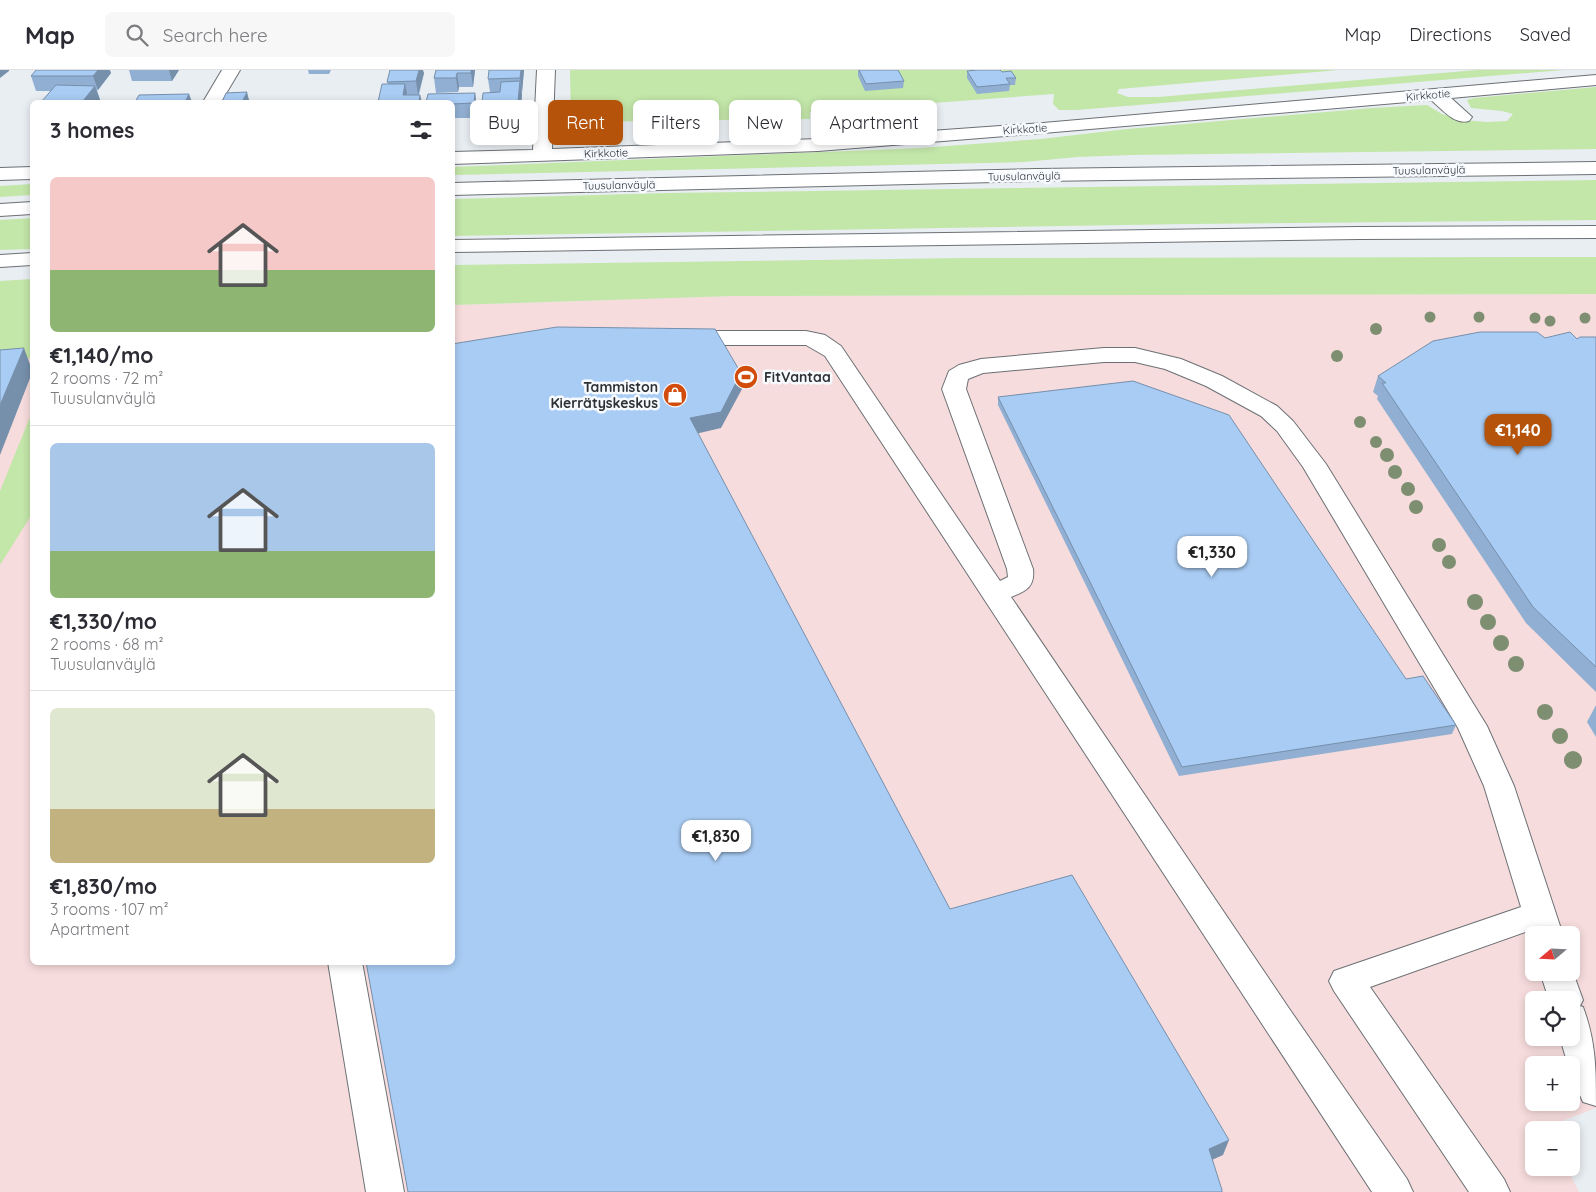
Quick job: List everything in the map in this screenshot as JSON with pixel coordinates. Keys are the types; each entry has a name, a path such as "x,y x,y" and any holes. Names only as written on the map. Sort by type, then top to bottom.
{"main road":[{"path":"213,100 231,70"},
{"path":"542,156 546,70"},
{"name":"Kirkkotie","path":"455,158 818,145 1043,128 1596,80"},
{"path":"1435,94 1463,117"},
{"name":"Tuusulanväylä","path":"455,189 1027,175 1596,168"},
{"path":"0,174 30,172"},
{"path":"0,210 30,208"},
{"path":"455,246 1359,233 1596,232"},
{"path":"1359,233 1530,247 1596,248"},
{"path":"0,260 30,259"},
{"path":"659,338 806,338 826,344 833,351 1394,1192"},
{"path":"995,593 1014,586 1021,578 1020,569 954,389 957,376 967,370 981,366 1104,355 1135,355 1173,364 1214,381 1269,410 1285,426 1314,464 1472,726 1500,786 1543,924 1346,980 1491,1192"},
{"path":"346,965 385,1192"},
{"path":"1580,1046 1588,1073 1596,1090"}],"shaded area":[{"path":"1596,294 1596,1108 1562,1121 1525,1121 1525,1176 1571,1176 1579,1192 0,1192 0,323 30,321 30,965 455,965 455,305 734,296"}],"green space":[{"path":"570,70 1339,70 1119,89 1117,93 1128,97 1158,97 1477,70 1564,70 1077,110 1059,110 1053,104 1054,94 937,103 937,100 811,100 810,119 801,119 801,100 729,100 729,120 719,120 719,100 633,100 633,121 623,121 623,100 571,100"},
{"path":"1596,87 1596,149 1132,155 1077,157 1024,162 455,175 455,167 920,148 1041,139 1127,129 1372,108 1427,105 1442,114 1463,120 1487,122 1507,121 1513,114 1471,108 1467,100"},
{"path":"1596,180 1596,220 1187,224 455,236 455,199 667,193"},
{"path":"30,184 30,195 0,197 0,186"},
{"path":"30,218 30,249 0,250 0,220"},
{"path":"1596,257 1596,294 734,296 455,305 455,265 964,258"},
{"path":"30,279 30,358 0,361 0,281"},
{"path":"30,417 30,517 0,565 0,491"}],"building":[{"path":"36,70 98,70 93,76 31,76"},
{"path":"390,70 419,70 416,81 387,82"},
{"path":"436,70 471,70 471,73 457,73 456,78 434,78"},
{"path":"489,70 521,70 520,78 488,79"},
{"path":"859,70 898,70 904,81 866,84"},
{"path":"967,71 1011,71 1016,78 1006,78 1010,84 977,87"},
{"path":"520,81 518,100 482,100 483,93 500,92 501,82"},
{"path":"382,84 405,84 403,95 420,95 419,100 378,100"},
{"path":"56,85 95,86 84,100 43,100"},
{"path":"247,92 243,100 223,100 226,93"},
{"path":"475,93 474,100 470,100 470,103 455,104 455,100 426,100 428,94"},
{"path":"189,94 186,100 136,100 139,95"},
{"path":"557,327 715,329 741,373 721,412 690,418 950,909 1072,875 1229,1140 1209,1149 1222,1192 408,1192 367,965 455,965 455,344"},
{"path":"1480,332 1537,332 1545,338 1570,332 1577,339 1580,337 1596,337 1596,667 1533,607 1382,383 1386,383 1378,376 1433,341"},
{"path":"24,348 0,405 0,350"},
{"path":"1133,381 1229,415 1406,679 1423,676 1456,725 1182,767 998,397"}],"place":[{"name":"FitVantaa","path":"746,377"},
{"name":"Tammiston Kierrätyskeskus","path":"675,395"}]}
